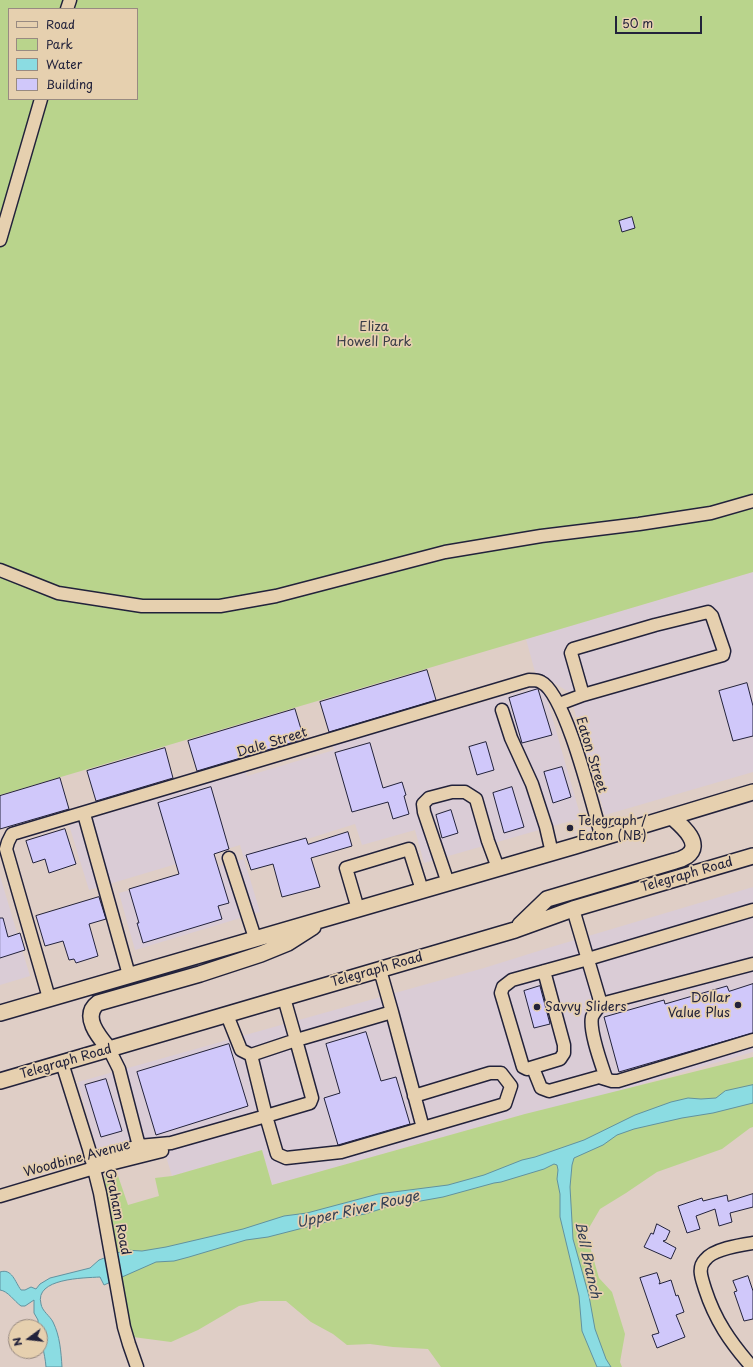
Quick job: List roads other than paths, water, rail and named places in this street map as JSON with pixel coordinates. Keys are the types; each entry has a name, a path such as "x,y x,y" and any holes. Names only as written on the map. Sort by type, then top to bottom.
{"main road":[{"path":"0,1014 255,938 602,838 753,792"},
{"path":"515,930 547,899 688,856 692,848 692,840 687,830 672,817"},
{"name":"Telegraph Road","path":"0,1081 515,930 573,909 753,856"},
{"path":"108,1049 97,1034 92,1023 91,1012 93,1007 98,1003 200,974 261,954 288,943 325,918"}],"street":[{"path":"0,240 42,100"},
{"path":"0,570 58,593 142,606 220,606 276,596 445,552 541,536 639,524 711,513 753,501"},
{"path":"559,704 583,695 723,655 724,651 712,616 708,612 662,623 573,649 571,653 583,695"},
{"name":"Dale Street","path":"50,998 6,849 12,834 84,814 529,680 541,681 546,686"},
{"name":"Eaton Street","path":"546,686 559,704 572,736 602,838"},
{"path":"502,710 511,738 532,784 546,827 552,852"},
{"path":"448,883 424,812 424,804 430,798 452,792 465,792 476,799 488,841 498,868"},
{"path":"84,814 129,975"},
{"path":"358,909 346,868 402,851 409,849 422,890"},
{"path":"229,858 255,938"},
{"path":"573,909 601,1004"},
{"path":"544,972 564,1053 560,1059 527,1069 523,1067 501,993 502,987 507,983 544,972 588,959 753,910"},
{"path":"606,1078 592,1026 592,1016 601,1004 753,964"},
{"path":"380,970 423,1128"},
{"path":"93,1164 139,1146 171,1143 310,1103 312,1098 284,998"},
{"path":"227,1015 241,1050 251,1055 296,1040 392,1012"},
{"path":"533,1068 541,1088 549,1091 599,1077 612,1081 618,1081 753,1040"},
{"path":"108,1049 119,1069 139,1146"},
{"path":"251,1055 277,1154 286,1158 341,1152 505,1104 511,1086 501,1074 490,1073 414,1096"},
{"name":"Graham Road","path":"62,1063 93,1164 100,1193 124,1327 137,1367"},
{"name":"Woodbine Avenue","path":"0,1196 93,1164 162,1151"},
{"path":"752,1367 734,1347 719,1324 709,1302 701,1274 702,1264 710,1254 740,1245 753,1243"}],"water":[{"name":"Upper River Rouge","path":"753,1085 753,1103 713,1113 682,1118 634,1129 617,1135 603,1145 574,1158 570,1187 573,1239 589,1296 595,1329 606,1359 611,1367 597,1367 582,1331 579,1296 560,1217 560,1194 557,1179 558,1170 557,1165 554,1164 544,1169 501,1182 443,1197 387,1207 365,1214 338,1219 268,1237 246,1240 174,1261 156,1262 104,1285 100,1277 72,1279 52,1284 45,1289 41,1295 41,1304 53,1322 59,1338 62,1367 46,1367 45,1359 48,1359 48,1319 37,1319 34,1313 34,1300 25,1306 21,1306 8,1294 0,1290 0,1272 8,1272 21,1290 31,1287 36,1289 40,1284 50,1278 90,1268 99,1260 125,1250 142,1251 166,1247 243,1229 284,1216 307,1213 378,1194 448,1185 484,1175 522,1160 584,1140 635,1115 671,1102 688,1098 716,1098 725,1091"}],"place":[{"name":"Telegraph / Eaton (NB)","path":"570,828"},
{"name":"Dollar Value Plus","path":"738,1005"},
{"name":"Savvy Sliders","path":"537,1007"}],"park label":[{"name":"Eliza Howell Park","path":"374,334"}],"water label":[{"name":"Bell Branch","path":"587,1260"}]}
